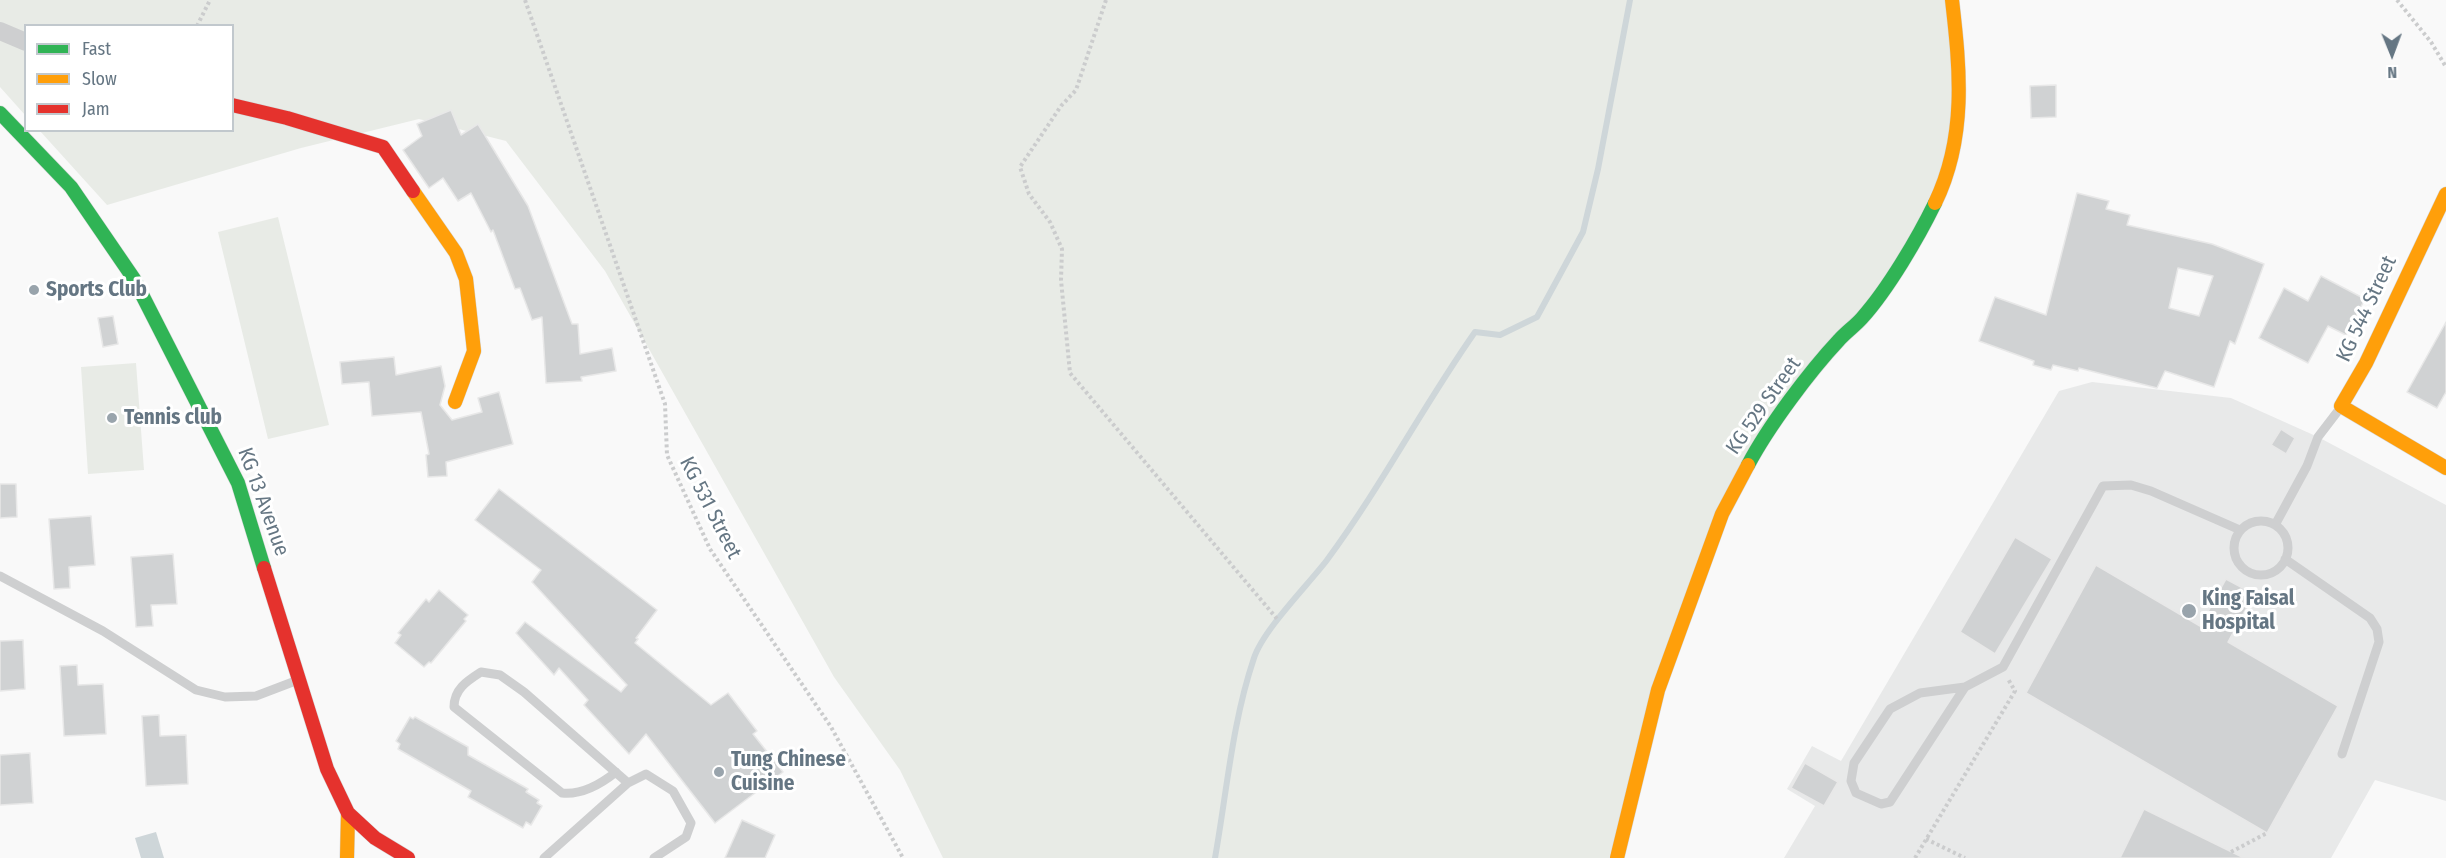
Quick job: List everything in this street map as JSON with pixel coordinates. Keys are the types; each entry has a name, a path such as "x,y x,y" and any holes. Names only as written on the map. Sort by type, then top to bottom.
{"street":[{"name":"KG 529 Street","path":"1617,858 1658,690 1722,514 1757,448 1825,357 1869,308 1920,235 1942,189 1956,140 1960,104 1959,62 1952,0"},
{"path":"0,31 24,41"},
{"path":"234,105 287,118 383,147 456,253 466,279 474,351 455,402"},
{"name":"KG 13 Avenue","path":"0,113 71,187 135,279 238,483 327,769 348,813 375,838 408,858"},
{"name":"KG 544 Street","path":"2341,406 2366,363 2446,194"},
{"path":"2341,406 2446,468"},
{"path":"347,858 348,813"}],"lane":[{"name":"KG 544 Street","path":"2274,525 2307,466 2318,437 2341,406"},
{"path":"1965,687 1890,802 1881,804 1856,793 1851,781 1854,763 1890,709 1920,693 1965,687 2003,667 2103,486 2131,485 2151,491 2241,530"},
{"path":"2256,521 2274,525 2286,538 2288,546 2285,559 2270,573 2253,574 2245,570 2235,556 2234,547 2241,530 2256,521"},
{"path":"2285,559 2370,618 2377,629 2379,642 2342,754"},
{"path":"0,576 103,631 196,690 225,697 256,696 298,680"},
{"path":"616,772 603,781 574,794 562,793 454,706 454,697 463,684 481,672 500,675 524,692 616,772 628,783"},
{"path":"544,858 628,783 646,774 673,791 691,823 686,837 654,858"}],"path":[{"path":"197,24 210,0"},
{"name":"KG 531 Street","path":"525,0 665,404 667,455 710,549 831,727 903,858"},
{"path":"1106,0 1076,90 1061,106 1020,166 1029,194 1050,222 1062,249 1061,280 1070,373 1278,620"},
{"path":"2397,0 2431,42 2446,67"},
{"path":"1915,858 2015,691 2003,667"},
{"path":"2231,852 2266,833"},
{"path":"1926,839 1965,858"}],"shaded area":[{"path":"0,0 1959,0 1949,155 1899,262 1764,448 1702,562 1609,858 943,858 900,770 834,677 605,271 506,141 419,119 301,148 107,205 41,132 234,132 234,24 24,24 24,114 0,87"},
{"path":"278,217 329,425 268,439 218,232"},
{"name":"Tennis club","path":"136,363 144,470 88,474 81,367"},
{"name":"King Faisal Hospital","path":"2092,382 2231,398 2318,437 2446,505 2446,801 2375,780 2331,858 1784,858 1815,806 1787,789 1812,746 1841,761 2059,391"},
{"path":"156,832 164,858 141,858 135,838"}],"building":[{"path":"2056,85 2056,117 2031,118 2030,86"},
{"path":"451,110 461,135 478,124 528,206 572,324 578,324 580,354 612,348 616,371 581,377 582,381 546,383 542,317 532,320 520,288 515,289 493,230 491,232 471,193 458,201 443,178 429,188 403,150 422,136 417,124"},
{"path":"2077,193 2109,201 2106,209 2130,215 2127,225 2212,244 2264,264 2235,344 2230,341 2214,387 2165,371 2157,388 2079,368 2078,371 2053,365 2051,370 2033,365 2034,361 1979,341 1995,297 2046,315","holes":["2178,268 2213,276 2199,316 2169,308"]},
{"path":"2321,276 2365,299 2346,335 2328,326 2308,363 2259,338 2284,288 2308,301"},
{"path":"113,316 118,344 103,347 98,318"},
{"path":"2446,322 2446,392 2437,408 2407,392"},
{"path":"394,357 396,375 441,366 445,386 440,405 452,420 482,412 478,398 499,392 513,444 446,462 447,476 428,477 426,455 429,454 421,412 372,416 369,382 342,384 340,362"},
{"path":"2281,429 2295,438 2286,454 2271,445"},
{"path":"0,484 16,484 17,517 0,518"},
{"path":"499,489 657,610 636,638 638,639 635,643 711,705 728,693 757,731 753,734 783,772 715,823 646,734 629,754 584,705 588,700 559,668 554,675 516,633 525,622 621,692 627,685 532,582 541,570 475,520"},
{"path":"91,516 95,565 69,567 70,588 54,589 49,519"},
{"path":"2015,537 2052,559 1995,654 1960,632"},
{"path":"173,554 177,604 151,605 153,626 136,627 131,557"},
{"name":"King Faisal Hospital","path":"2096,565 2200,626 2226,579 2254,594 2228,642 2338,706 2267,833 2026,693"},
{"path":"439,590 468,615 464,619 466,621 431,663 429,662 424,667 395,643 401,635 398,633 426,599 429,602"},
{"path":"23,640 25,689 0,691 0,641"},
{"path":"77,665 78,685 103,684 106,734 64,736 60,666"},
{"path":"159,715 160,736 186,735 188,784 146,786 142,716"},
{"path":"410,717 413,719 415,717 468,747 468,755 528,789 526,792 539,800 537,803 542,806 531,825 526,822 523,828 468,797 471,791 398,749 400,744 396,741"},
{"path":"30,753 33,803 0,805 0,755"},
{"path":"1805,763 1838,782 1824,806 1791,788"},
{"path":"2144,809 2244,858 2120,858"},
{"path":"742,820 775,835 765,858 725,858"}],"waterway":[{"path":"1215,858 1240,707 1259,647 1276,621 1327,560 1347,532 1475,332 1500,335 1537,317 1583,232 1598,169 1630,0"}],"traffic: fast":[{"path":"0,113 71,187 134,279 238,483 264,568"},
{"path":"1748,465 1766,434 1802,384 1882,293 1935,203"}],"traffic: slow":[{"path":"1935,203 1945,178 1957,128 1959,77 1952,0"},
{"path":"413,191 456,253 466,279 474,351 455,402"},
{"path":"2446,194 2366,363 2341,406 2446,468"},
{"path":"1617,858 1658,690 1722,514 1748,465"},
{"path":"347,858 348,813"}],"traffic: jam":[{"path":"234,105 287,118 383,147 413,191"},
{"path":"264,568 327,769 348,813 375,838 408,858"}],"place":[{"name":"Sports Club","path":"34,290"},
{"name":"Tennis club","path":"112,418"},
{"name":"King Faisal Hospital","path":"2189,611"},
{"name":"Tung Chinese Cuisine","path":"719,772"}]}
